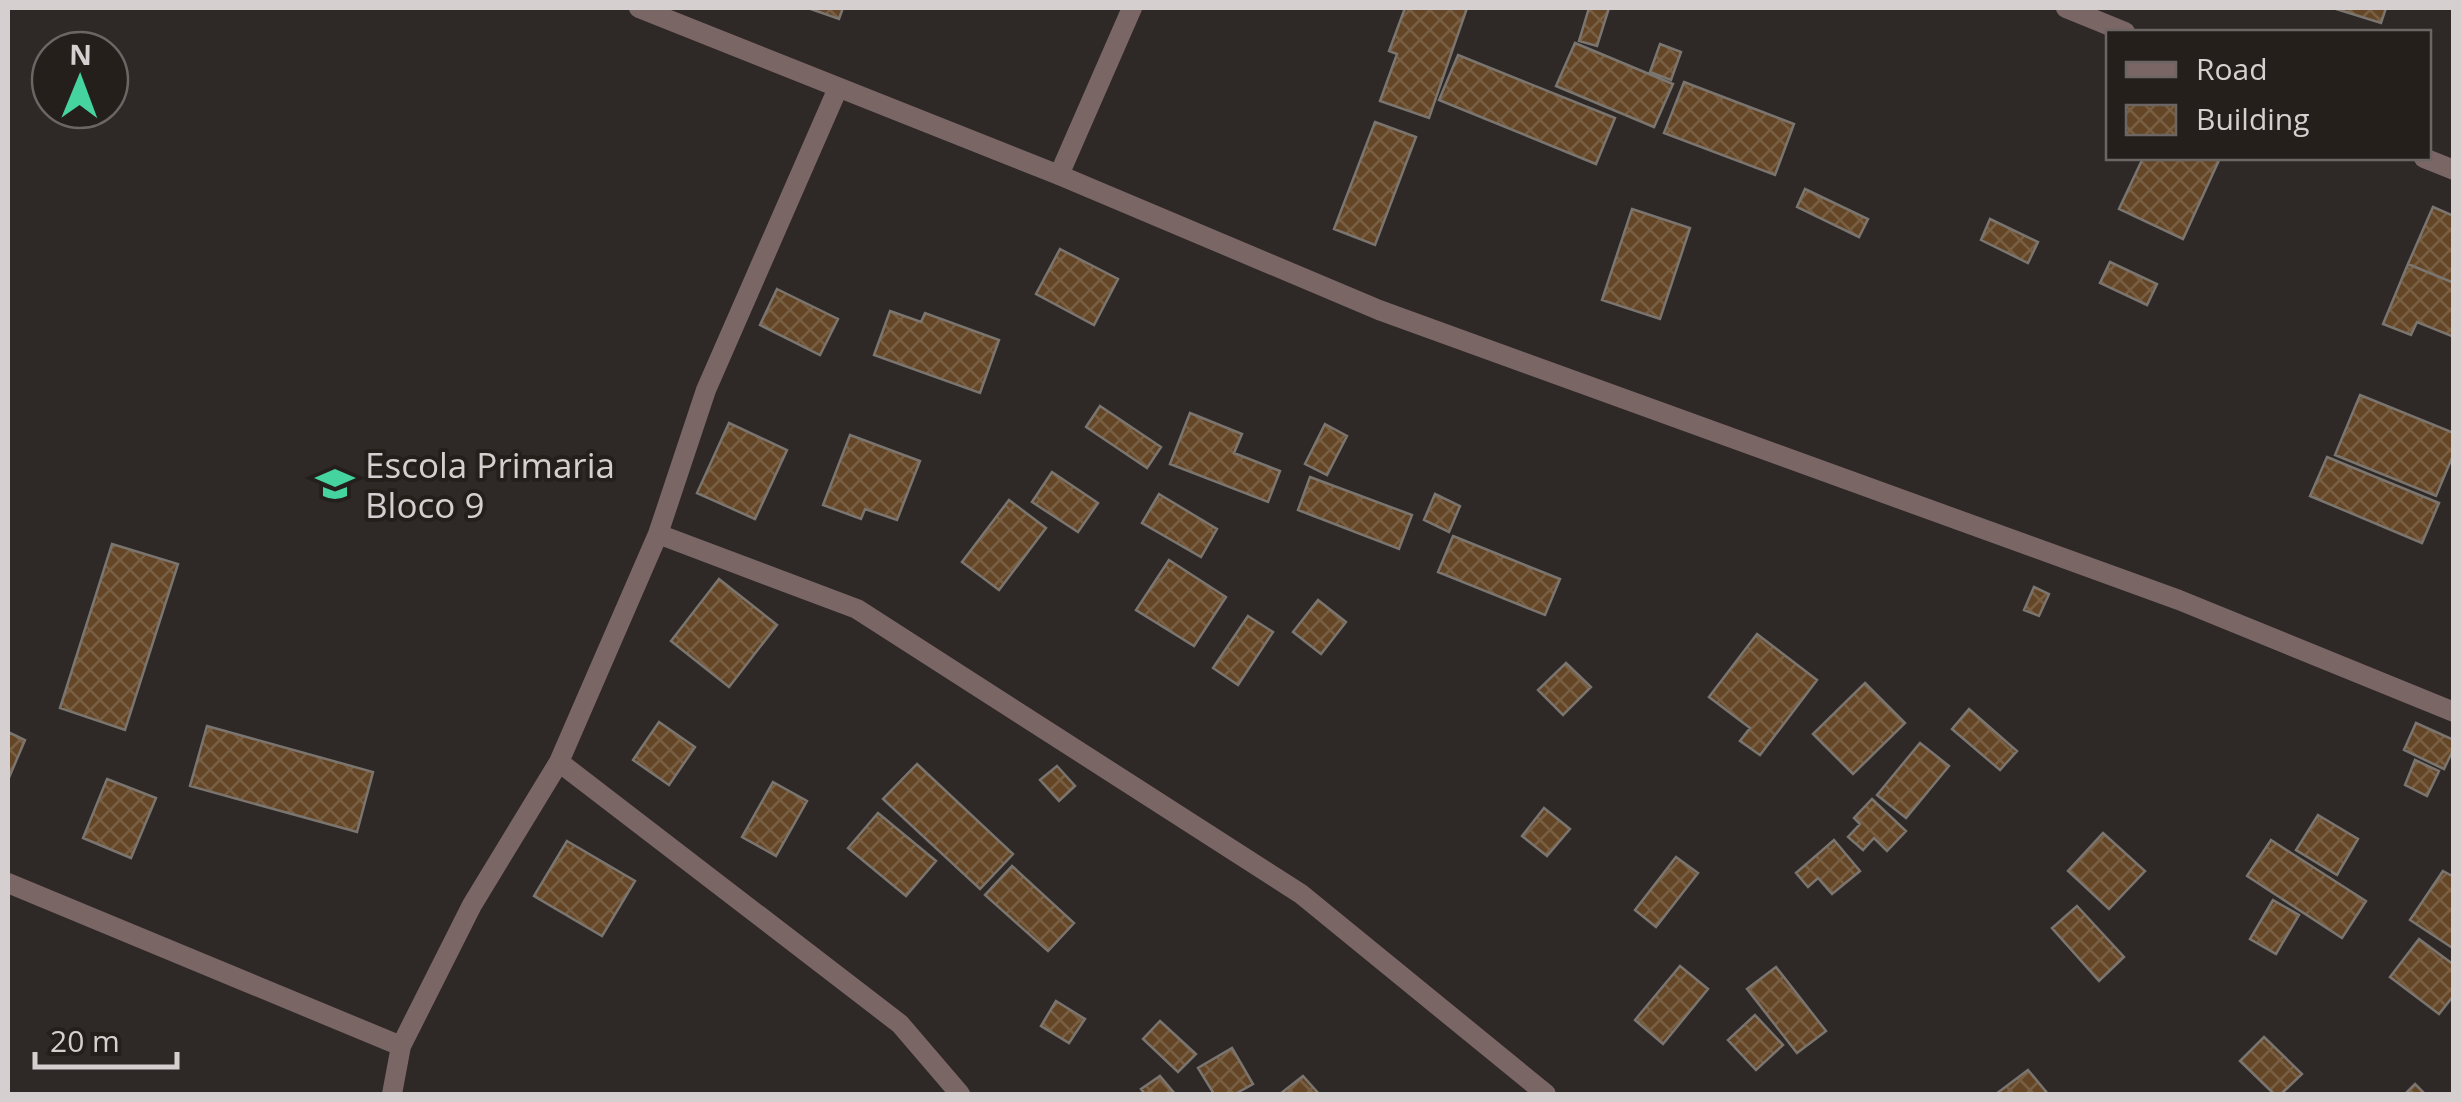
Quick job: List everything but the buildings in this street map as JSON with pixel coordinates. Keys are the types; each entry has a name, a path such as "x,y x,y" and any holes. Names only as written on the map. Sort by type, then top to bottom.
{"street":[{"path":"639,8 1059,175 1380,310 2179,600 2454,712"},
{"path":"1059,175 1132,8"},
{"path":"2066,8 2120,30"},
{"path":"392,1094 401,1046 472,905 559,762 658,534 706,390 838,88"},
{"path":"2429,160 2454,170"},
{"path":"658,534 857,609 1302,894 1546,1094"},
{"path":"559,762 900,1024 960,1094"},
{"path":"8,883 401,1046"}],"place":[{"name":"Escola Primaria Bloco 9","path":"335,484"}]}
